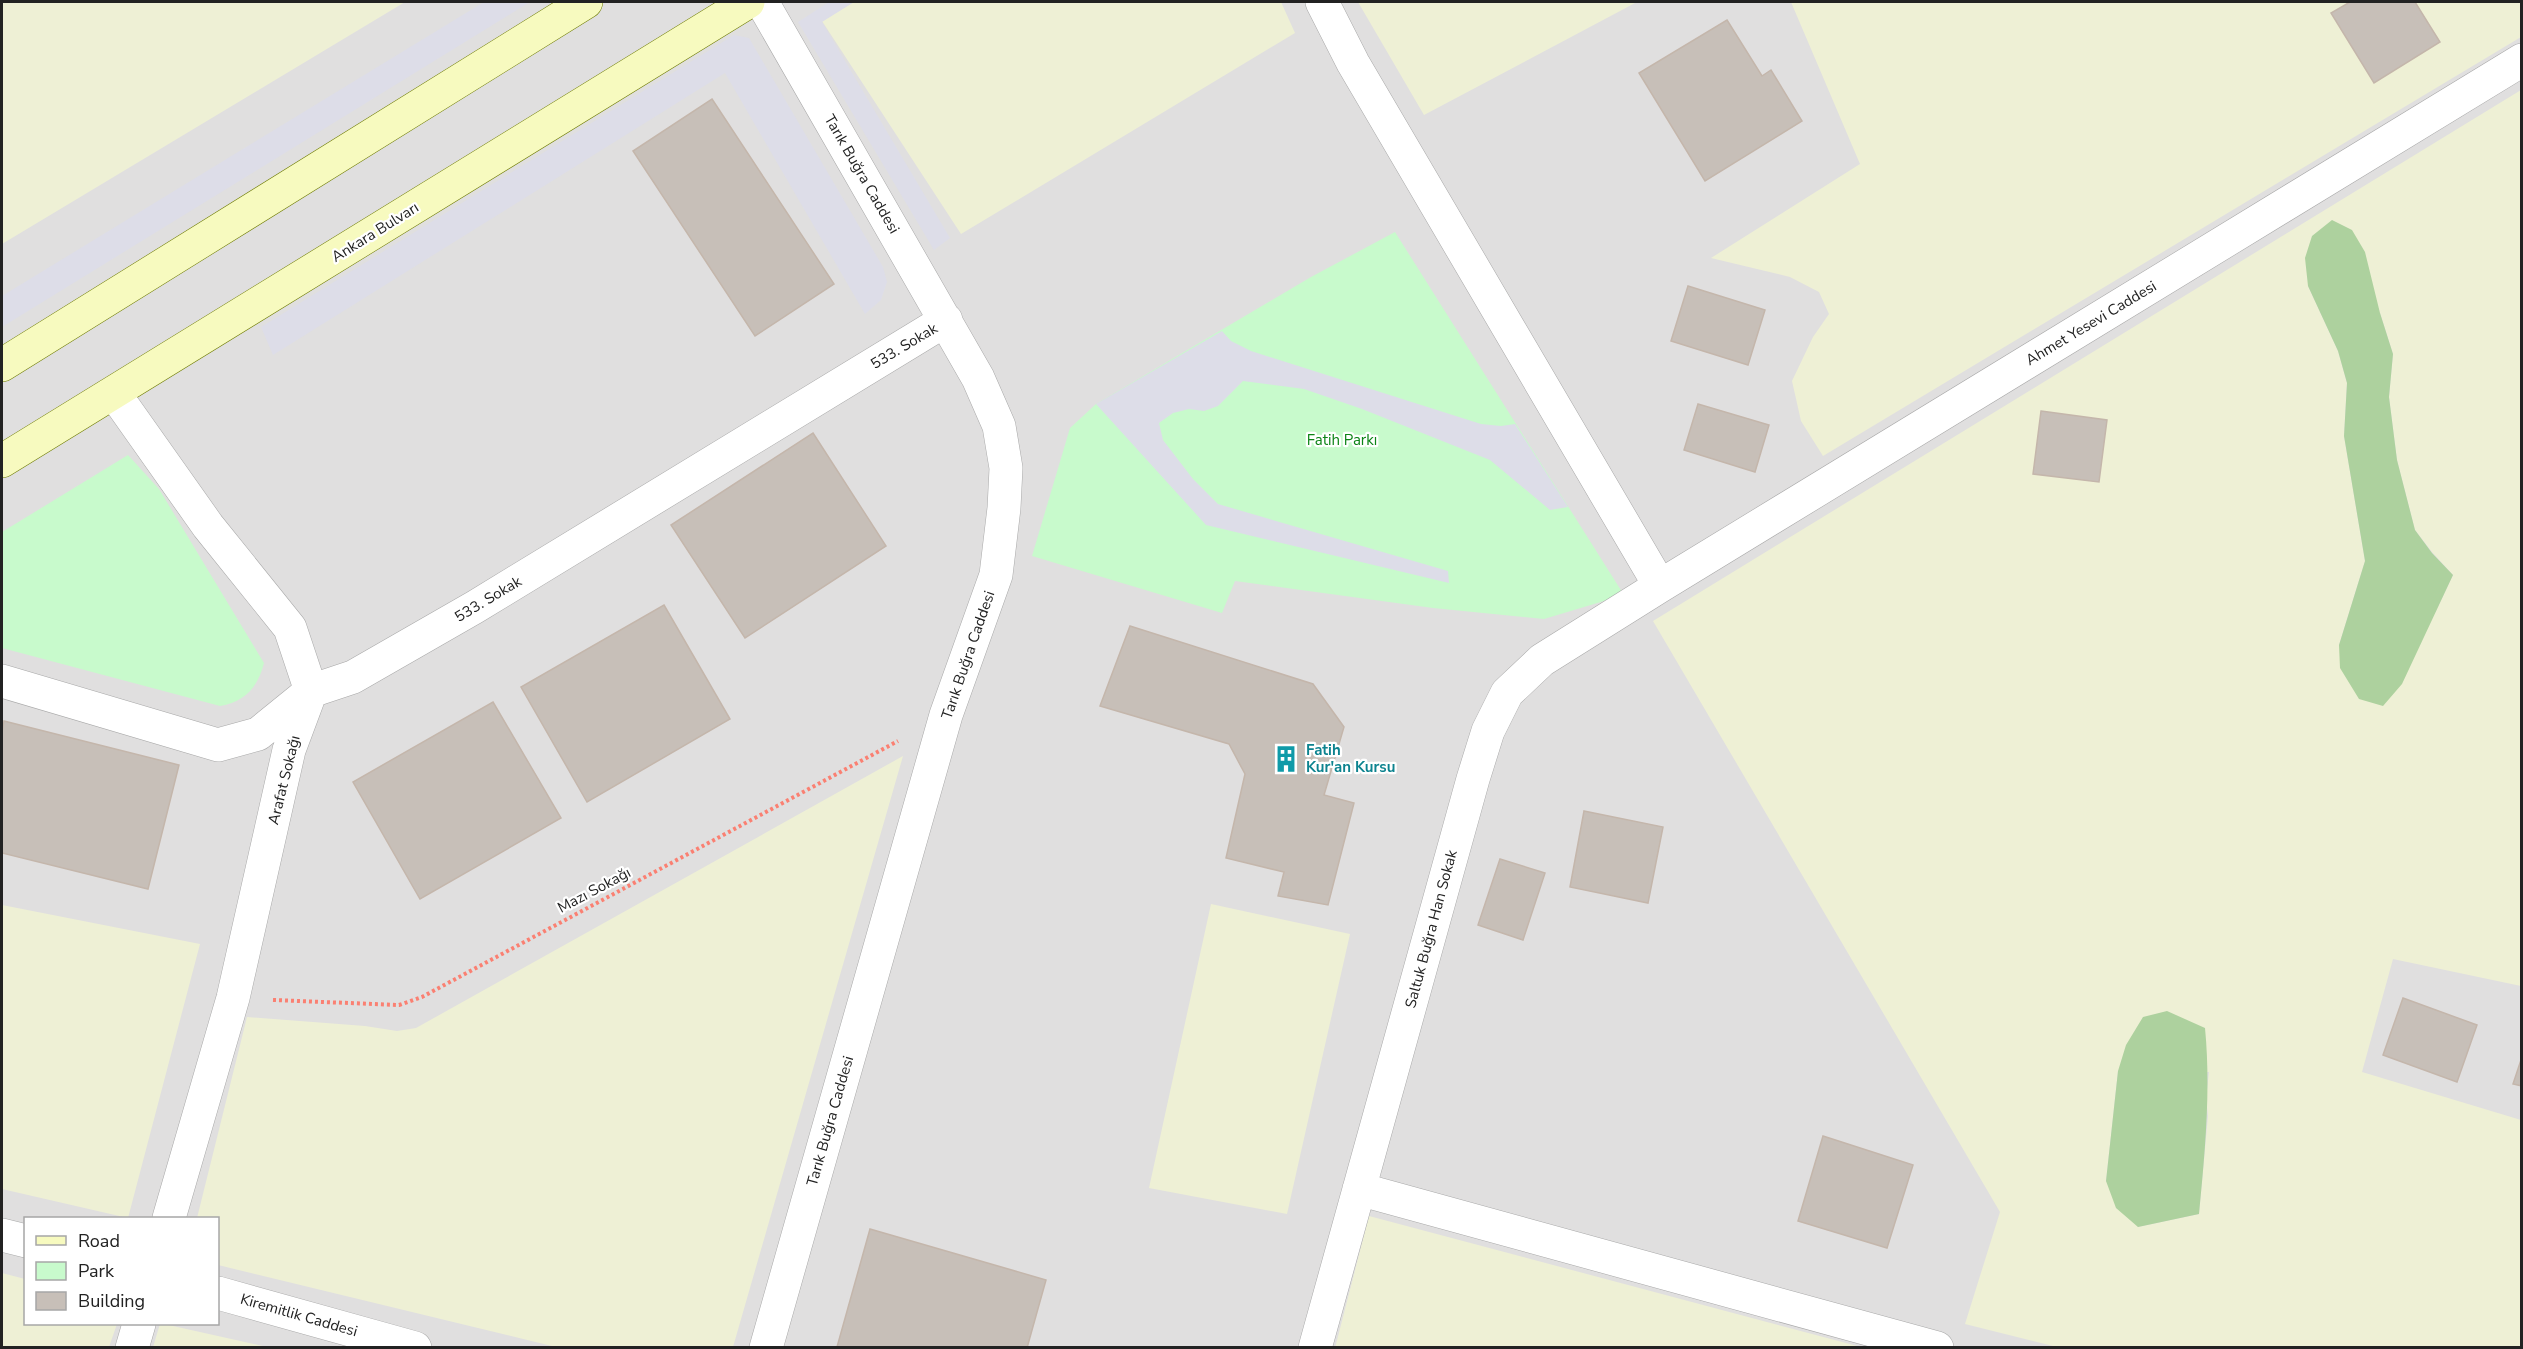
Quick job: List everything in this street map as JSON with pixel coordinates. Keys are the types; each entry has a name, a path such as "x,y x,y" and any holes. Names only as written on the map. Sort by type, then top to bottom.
{"main road":[{"path":"2,365 586,2"},
{"name":"Ankara Bulvarı","path":"2,461 748,2"}],"street":[{"name":"Tarık Buğra Caddesi","path":"762,2 978,378 999,426 1006,468 1005,508 996,575 946,715 766,1347"},
{"path":"1322,2 1371,94 1659,586"},
{"name":"Ahmet Yesevi Caddesi","path":"1659,586 2522,60"},
{"name":"533. Sokak","path":"2,681 218,745 258,734 311,692 353,677 475,607 946,320"},
{"path":"114,393 208,526 290,628 311,692"},
{"name":"Saltuk Buğra Han Sokak","path":"1315,1347 1488,731 1507,693 1542,660 1659,586"},
{"name":"Arafat Sokağı","path":"169,1217 233,998 289,750 311,692"},
{"path":"1359,1189 1937,1347"},
{"path":"2,1235 24,1240"},
{"name":"Kiremitlik Caddesi","path":"219,1293 415,1347"},
{"path":"132,1347 138,1325"}],"path":[{"name":"Mazı Sokağı","path":"233,998 399,1005 422,997 946,715"}],"shaded area":[{"path":"2,2 2521,2 2521,1347 2,1348"},
{"path":"484,2 530,2 2,327 2,296"},
{"path":"829,2 854,2 822,22 950,238 934,250 798,22"},
{"path":"734,35 749,38 883,267 887,282 881,300 865,314 725,73 273,355 261,327"},
{"path":"1222,331 1231,341 1251,351 1481,424 1501,426 1515,424 1568,507 1550,510 1490,460 1362,409 1304,389 1243,381 1218,406 1204,411 1189,409 1173,413 1159,423 1163,440 1193,479 1218,504 1448,571 1449,583 1206,525 1096,404"}],"green space":[{"path":"2,2 405,2 2,244"},
{"path":"854,2 1281,2 1295,33 961,234 822,21"},
{"path":"1358,2 1637,2 1424,115"},
{"path":"1791,2 2521,2 2521,37 1823,456 1801,421 1792,381 1813,337 1829,314 1819,292 1790,277 1711,258 1860,164"},
{"path":"2521,90 2521,986 2393,959 2362,1072 2521,1120 2521,1347 2061,1348 1965,1324 2000,1212 1653,621","holes":["2308,286 2380,313 2393,354 2389,397 2397,460 2415,530 2453,575 2435,613 2339,645 2365,561 2344,436 2347,383 2338,351","2118,1071 2209,1072 2206,1098 2208,1116 2199,1214 2138,1227 2106,1181"]},
{"path":"2332,220 2352,230 2365,252 2393,354 2389,397 2397,460 2415,530 2432,553 2453,575 2402,684 2383,706 2359,699 2340,668 2339,645 2365,561 2344,436 2347,383 2338,351 2308,286 2305,258 2312,236"},
{"name":"Fatih Parkı","path":"1395,232 1624,595 1544,619 1433,608 1235,581 1222,613 1032,556 1070,428 1096,404 1311,277"},
{"path":"128,455 159,489 264,663 254,686 237,701 220,706 2,648 2,532"},
{"path":"903,756 733,1347 556,1347 219,1265 219,1217 197,1217 247,1017 365,1026 397,1031 416,1028"},
{"path":"1211,904 1350,934 1287,1214 1149,1188"},
{"path":"2,905 200,944 128,1217 2,1189"},
{"path":"2167,1011 2205,1028 2207,1098 2199,1214 2138,1227 2116,1208 2106,1181 2118,1071 2126,1045 2143,1017"},
{"path":"1369,1216 1861,1347 1335,1348"},
{"path":"2,1273 24,1279 24,1325 117,1325 109,1347 2,1347"},
{"path":"160,1325 168,1325 267,1347 153,1347"}],"building":[{"path":"2350,2 2415,2 2440,42 2374,83 2331,13"},
{"path":"1727,20 1762,76 1771,70 1802,121 1705,181 1639,73"},
{"path":"712,99 834,284 755,336 633,151"},
{"path":"1688,286 1765,310 1748,365 1671,341"},
{"path":"1698,404 1769,425 1755,472 1684,450"},
{"path":"2041,411 2107,420 2099,482 2033,474"},
{"path":"813,433 886,546 745,638 671,525"},
{"path":"664,605 730,719 587,802 521,687"},
{"name":"Fatih Kur'an Kursu","path":"1130,626 1313,684 1344,727 1324,795 1354,803 1328,905 1278,896 1284,872 1226,858 1245,774 1229,744 1100,706"},
{"path":"493,702 561,818 420,899 353,782"},
{"path":"4,721 179,765 148,889 2,853 2,732"},
{"path":"1584,811 1663,827 1648,903 1570,887"},
{"path":"1500,859 1545,873 1523,940 1478,925"},
{"path":"2403,998 2477,1025 2457,1082 2383,1055"},
{"path":"2522,1057 2522,1086 2513,1084"},
{"path":"1823,1136 1913,1165 1887,1248 1798,1221"},
{"path":"870,1229 1046,1280 1027,1348 837,1347"}],"place":[{"name":"Fatih Kur'an Kursu","path":"1286,759"}]}
